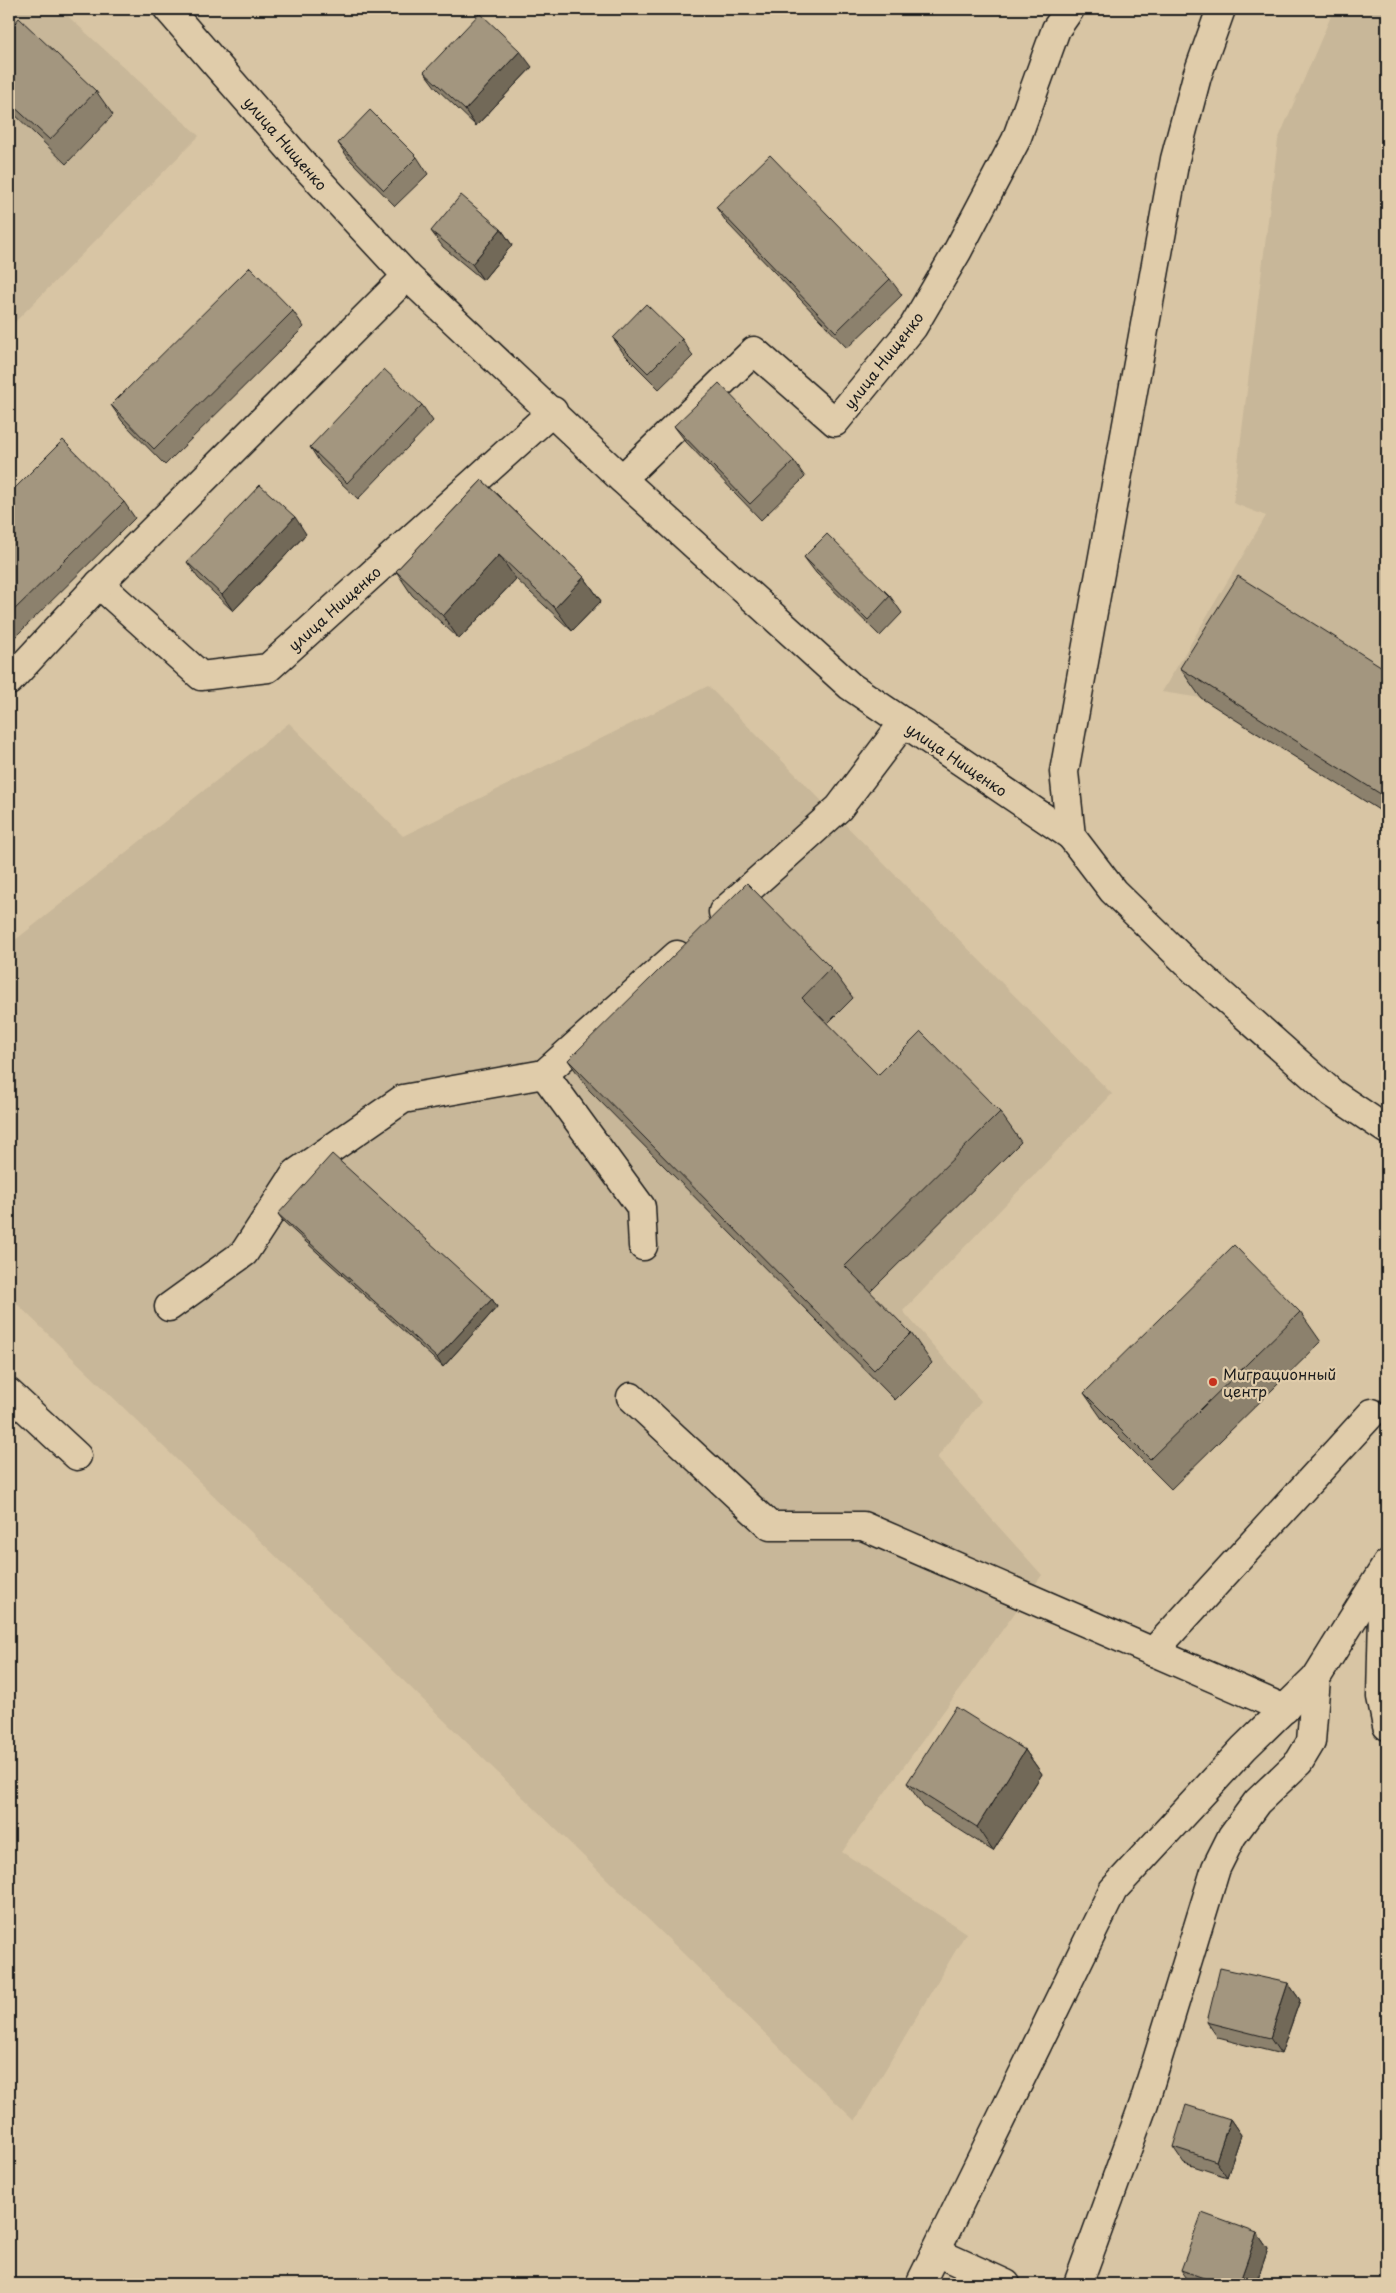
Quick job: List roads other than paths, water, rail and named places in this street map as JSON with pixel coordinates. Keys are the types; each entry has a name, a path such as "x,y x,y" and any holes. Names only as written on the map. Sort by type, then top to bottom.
{"street":[{"name":"улица Нищенко","path":"168,9 304,165 407,276 553,411 622,479 850,686 1072,836"},
{"name":"улица Нищенко","path":"622,479 754,351 835,422 913,327 957,252 1016,140 1056,29 1070,9"},
{"path":"1221,9 1197,76 1175,159 1064,772 1072,836 1113,891 1194,970 1332,1093 1387,1130"},
{"path":"9,680 98,584 407,276"},
{"name":"улица Нищенко","path":"98,584 201,676 268,668 553,411"},
{"path":"169,1307 244,1253 296,1173 403,1099 544,1074 839,808 904,722"},
{"path":"544,1074 641,1207 643,1246"},
{"path":"9,1393 77,1456"},
{"path":"631,1397 770,1526 863,1526 1285,1709"},
{"path":"1153,1652 1372,1413"},
{"path":"920,2284 1113,1890 1244,1748 1316,1678 1385,1567"},
{"path":"1385,1567 1381,1697 1387,1726"},
{"path":"1078,2284 1144,2102 1216,1868 1232,1836 1257,1802 1299,1762 1311,1742 1316,1678"},
{"path":"936,2252 1006,2284"}],"place":[{"name":"Миграционный центр","path":"1213,1382"}]}
